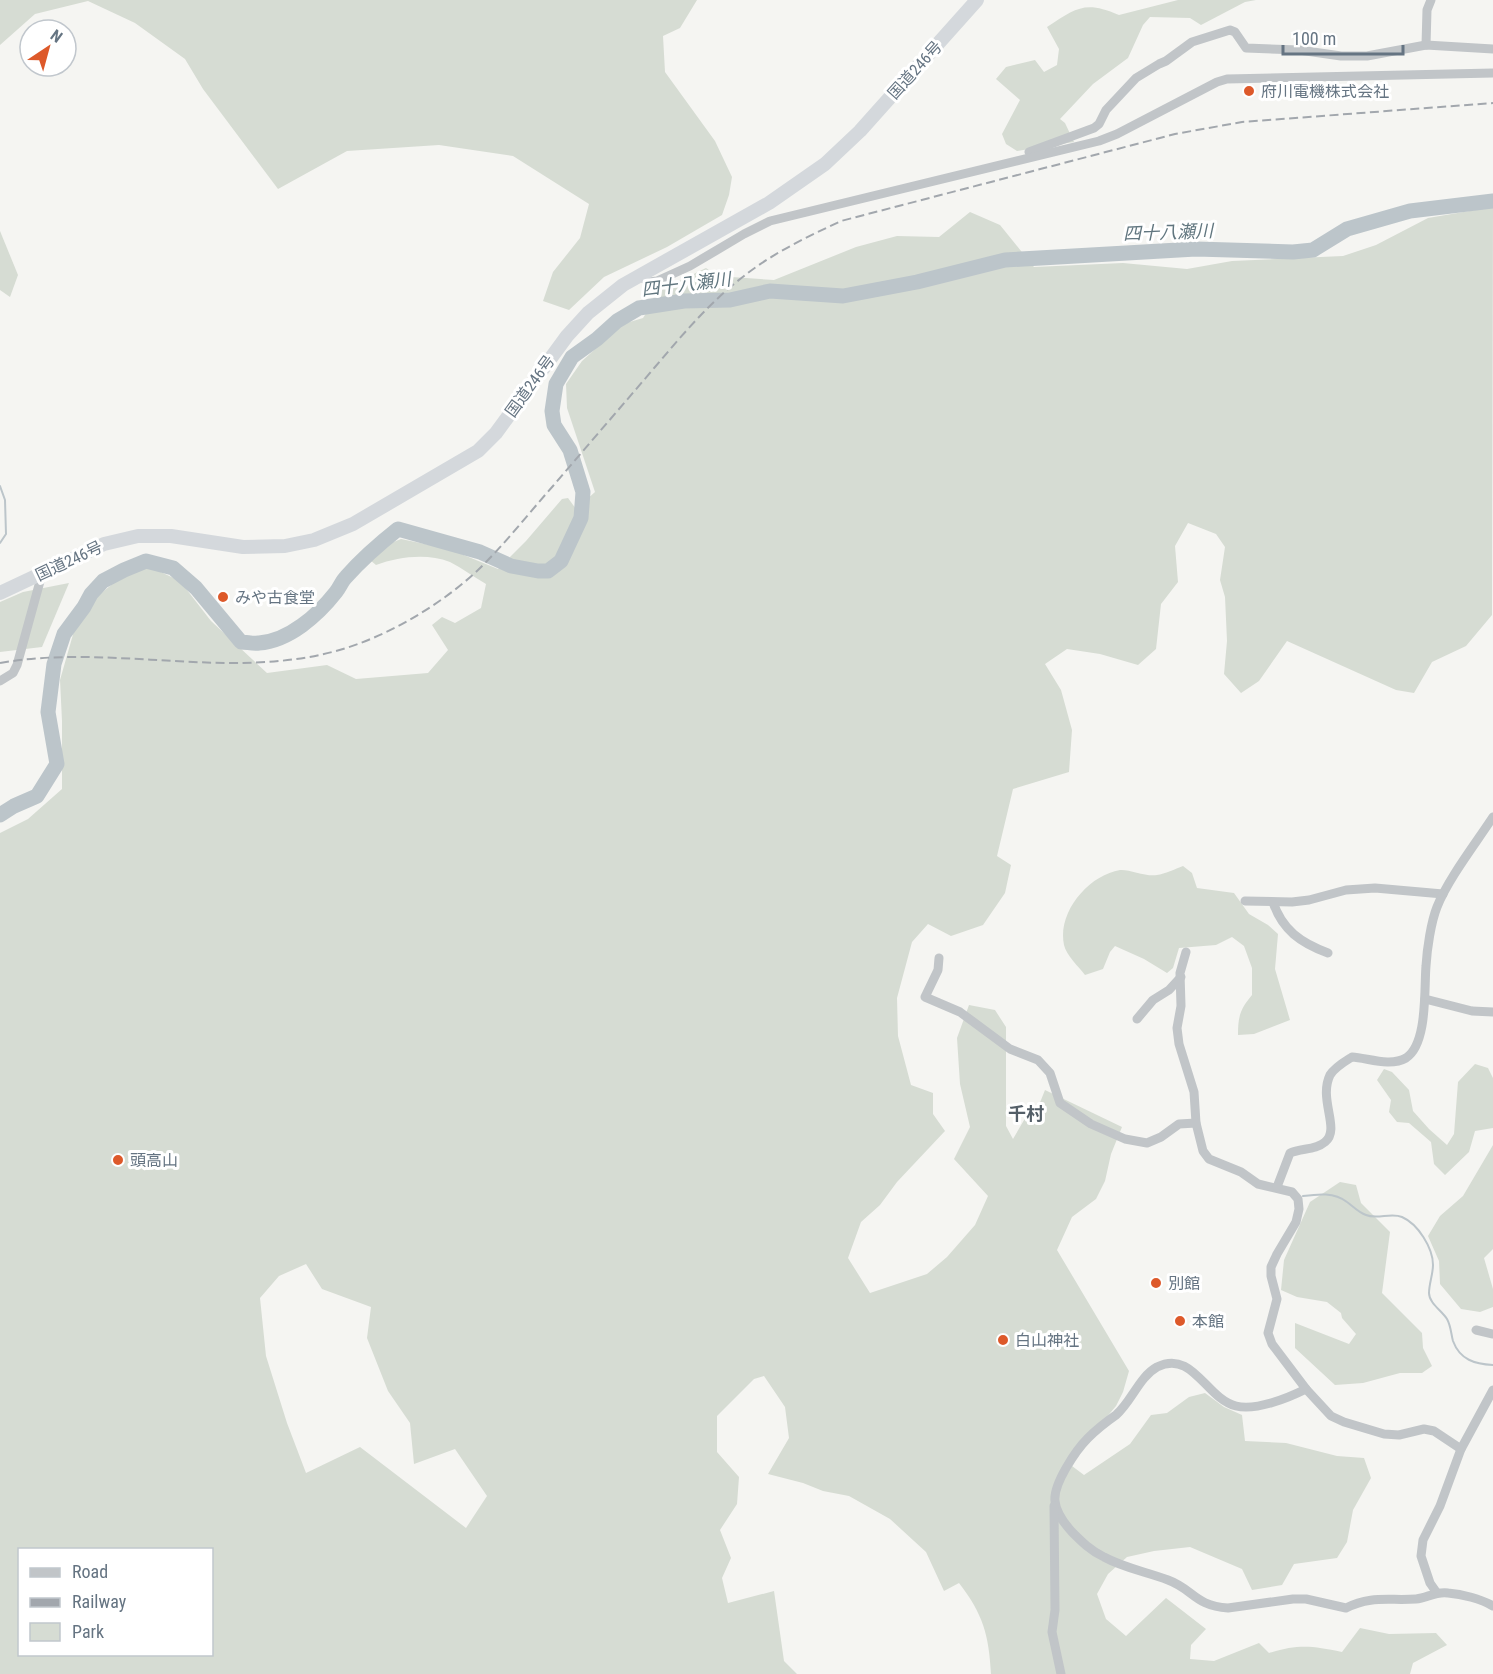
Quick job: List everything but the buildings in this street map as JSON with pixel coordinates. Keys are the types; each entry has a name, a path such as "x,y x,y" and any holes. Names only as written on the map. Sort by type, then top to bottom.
{"highway":[{"name":"国道246号","path":"0,593 104,544 138,536 171,536 243,547 267,547 314,540 353,524 478,451 496,433 578,324 603,300 638,275 769,203 825,164 860,131 976,0"}],"street":[{"path":"1426,45 1426,10 1431,0"},
{"path":"1018,160 1025,153 1094,128 1106,110 1136,78 1166,62 1184,46 1230,30 1235,32 1246,48 1299,50 1341,56 1367,56 1426,45 1493,49"},
{"path":"638,275 649,282 657,281 690,266 770,221 1099,141 1227,79 1493,73"},
{"path":"0,681 15,671 42,574"},
{"path":"1277,1187 1290,1153 1318,1146 1329,1137 1333,1128 1325,1100 1325,1089 1331,1074 1352,1057 1391,1062 1406,1058 1416,1047 1425,999 1426,964 1436,909 1443,894 1493,817"},
{"path":"1245,901 1309,900 1346,890 1375,888 1443,894"},
{"path":"1273,902 1277,915 1295,937 1307,946 1328,953"},
{"path":"1186,952 1181,977 1181,1006 1177,1028 1181,1052 1194,1092 1196,1123 1203,1151 1209,1159 1241,1172 1258,1184 1277,1187 1296,1195 1299,1209 1296,1222 1271,1267 1277,1299 1269,1338 1323,1409 1344,1422 1399,1436 1424,1429 1434,1431 1461,1449"},
{"path":"939,958 938,970 925,997 960,1012 1010,1049 1038,1060 1050,1073 1060,1103 1073,1113 1104,1130 1137,1142 1154,1141 1179,1124 1196,1123"},
{"path":"1137,1019 1153,1000 1181,977"},
{"path":"1425,999 1472,1011 1493,1012"},
{"path":"1476,1330 1493,1334"},
{"path":"1060,1674 1052,1632 1055,1610 1054,1503 1059,1483 1086,1440 1120,1411 1144,1379 1158,1367 1172,1362 1191,1370 1212,1392 1226,1402 1239,1407 1273,1402 1306,1389"},
{"path":"1437,1593 1430,1583 1421,1556 1423,1540 1440,1506 1461,1449 1493,1390"},
{"path":"1054,1503 1062,1521 1083,1544 1127,1567 1171,1581 1208,1605 1228,1608 1306,1599 1346,1608 1359,1601 1415,1599 1437,1593 1449,1593 1486,1602 1493,1606"}],"green space":[{"path":"0,0 697,0 680,28 663,36 665,72 715,141 732,177 729,195 722,215 667,247 604,277 569,310 543,301 553,272 580,238 589,204 513,156 439,145 347,151 278,189 203,89 185,59 135,23 88,1 35,14 30,18 18,18 18,29 0,45"},
{"path":"1178,0 1256,0 1245,2 1201,25 1190,18 1150,17 1143,25 1128,58 1093,84 1060,119 1065,123 1074,142 1017,151 1006,144 1002,134 1020,100 996,79 1006,67 1035,60 1044,72 1057,65 1059,49 1047,27 1081,8 1097,8 1119,15"},
{"path":"1493,207 1492,615 1466,646 1432,662 1414,693 1396,690 1287,641 1259,681 1241,693 1224,674 1227,641 1225,597 1220,580 1225,547 1216,534 1188,523 1175,546 1178,582 1161,604 1156,649 1138,665 1100,654 1067,649 1045,664 1061,690 1072,730 1069,772 1013,789 997,856 1011,865 1005,893 983,925 951,936 928,924 912,942 897,998 898,1036 911,1085 933,1093 933,1114 945,1131 897,1182 880,1205 861,1222 848,1258 870,1293 927,1274 947,1257 975,1225 988,1196 954,1159 970,1127 960,1084 957,1038 969,1005 995,1010 1006,1027 1006,1126 1013,1139 1027,1115 1037,1110 1045,1090 1122,1127 1111,1154 1105,1181 1096,1199 1072,1217 1057,1250 1129,1371 1116,1406 1068,1463 1084,1475 1130,1444 1151,1415 1167,1413 1189,1397 1205,1393 1224,1407 1242,1415 1245,1441 1286,1443 1337,1456 1364,1458 1371,1478 1353,1510 1347,1542 1337,1558 1294,1564 1282,1585 1252,1590 1242,1569 1190,1547 1127,1557 1108,1574 1097,1594 1106,1619 1126,1636 1166,1598 1206,1629 1191,1645 1190,1659 1214,1661 1259,1643 1269,1653 1306,1647 1342,1652 1360,1628 1389,1634 1436,1633 1447,1645 1413,1663 1410,1674 991,1674 989,1648 983,1626 967,1594 959,1583 944,1591 926,1552 890,1519 849,1496 823,1491 768,1474 789,1438 785,1407 764,1376 754,1379 717,1416 717,1452 739,1477 737,1504 720,1530 731,1558 722,1578 728,1603 774,1591 784,1661 797,1674 0,1674 0,833 28,819 62,789 60,680 74,631 95,598 130,570 150,567 180,581 211,621 267,673 327,665 356,679 428,673 448,650 432,625 442,617 455,623 481,608 486,584 454,564 441,559 413,557 376,565 370,560 386,545 401,539 449,549 498,569 562,499 568,498 576,509 595,492 567,408 566,384 582,361 623,324 643,318 661,290 706,268 717,276 774,280 856,247 897,236 939,237 970,212 1000,225 1034,267 1123,263 1187,269 1232,261 1343,256 1376,245 1428,218","holes":["306,1264 322,1289 371,1307 367,1338 388,1391 410,1423 414,1464 455,1449 487,1496 466,1528 360,1447 306,1473 287,1423 266,1356 260,1298 279,1276"]},
{"path":"0,231 18,275 10,297 0,290"},
{"path":"69,583 42,647 0,652 0,602 23,592"},
{"path":"1183,866 1192,873 1197,888 1234,893 1249,914 1278,934 1275,969 1290,1020 1254,1034 1238,1035 1241,1014 1252,995 1252,968 1244,946 1232,937 1216,945 1179,948 1173,968 1167,973 1144,959 1115,946 1103,969 1085,975 1070,957 1064,945 1065,920 1070,908 1087,887 1108,873 1120,870 1153,875 1163,874"},
{"path":"1475,1064 1488,1068 1493,1078 1493,1128 1475,1131 1469,1152 1445,1175 1434,1164 1431,1142 1409,1123 1397,1122 1389,1112 1391,1100 1377,1080 1384,1069 1392,1072 1409,1090 1413,1111 1447,1145 1454,1134 1458,1082"},
{"path":"1493,1145 1493,1249 1484,1258 1493,1289 1493,1307 1480,1312 1461,1309 1440,1284 1439,1261 1428,1236 1440,1216 1463,1196"},
{"path":"1340,1182 1356,1185 1361,1203 1390,1232 1382,1293 1422,1333 1423,1348 1432,1366 1422,1373 1400,1373 1363,1383 1335,1385 1295,1348 1295,1323 1349,1344 1356,1334 1342,1318 1341,1313 1327,1302 1297,1297 1281,1290 1284,1260 1310,1202"}],"waterway":[{"name":"四十八瀬川","path":"0,815 37,796 57,764 48,712 54,664 64,634 91,594 103,581 124,570 146,561 173,568 196,588 241,642 257,643 281,637 312,618 329,601 358,564 398,529 480,552 511,566 548,571 561,561 581,518 583,492 570,450 554,425 552,411 556,384 572,357 617,321 639,308 684,301 730,300 770,291 843,296 917,282 1005,260 1196,249 1293,252 1313,250 1347,229 1410,211 1493,201"},
{"path":"0,486 5,500 6,534 0,543"},
{"path":"1303,1196 1331,1195 1342,1199 1366,1215 1398,1216 1414,1225 1427,1244 1432,1258 1430,1297 1433,1304 1447,1319 1456,1347 1469,1360 1493,1365"}],"railway":[{"path":"0,663 45,658 90,657 225,663 270,662 314,656 358,644 406,622 437,603 488,560 697,319 720,297 744,276 778,253 841,221 1175,134 1242,122 1493,103"}],"place":[{"name":"府川電機株式会社","path":"1249,91"},
{"name":"みや古食堂","path":"223,597"},
{"name":"頭高山","path":"118,1160"},
{"name":"別館","path":"1156,1283"},
{"name":"本館","path":"1180,1321"},
{"name":"白山神社","path":"1003,1340"}],"district":[{"name":"千村","path":"1026,1113"}]}
